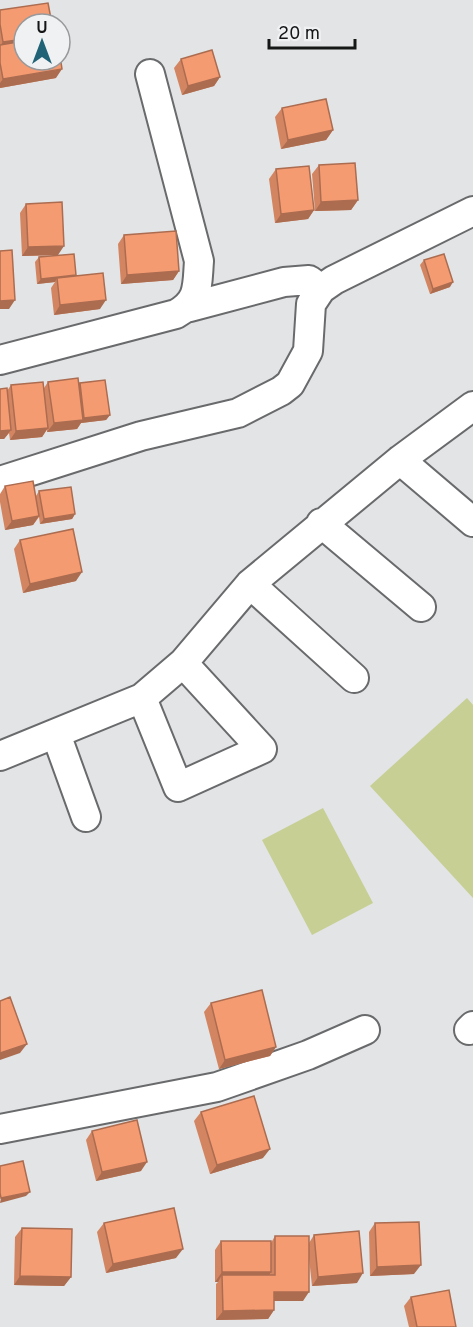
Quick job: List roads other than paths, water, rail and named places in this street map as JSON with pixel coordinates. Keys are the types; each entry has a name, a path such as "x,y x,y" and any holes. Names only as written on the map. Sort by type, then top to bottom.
{"street":[{"path":"150,74 199,261 196,293 190,307"},
{"path":"0,482 141,436 238,413 281,391 290,384 308,351 311,304 321,289 473,211"},
{"path":"0,360 145,323 176,314 190,307 284,282 309,280 321,289"},
{"path":"0,756 142,699 183,663 249,584 400,460 473,406"},
{"path":"400,460 473,522"},
{"path":"321,524 421,607"},
{"path":"249,584 354,678"},
{"path":"142,699 178,787 262,749 183,663"},
{"path":"56,734 86,817"},
{"path":"0,1129 217,1087 308,1055 365,1030"}]}
